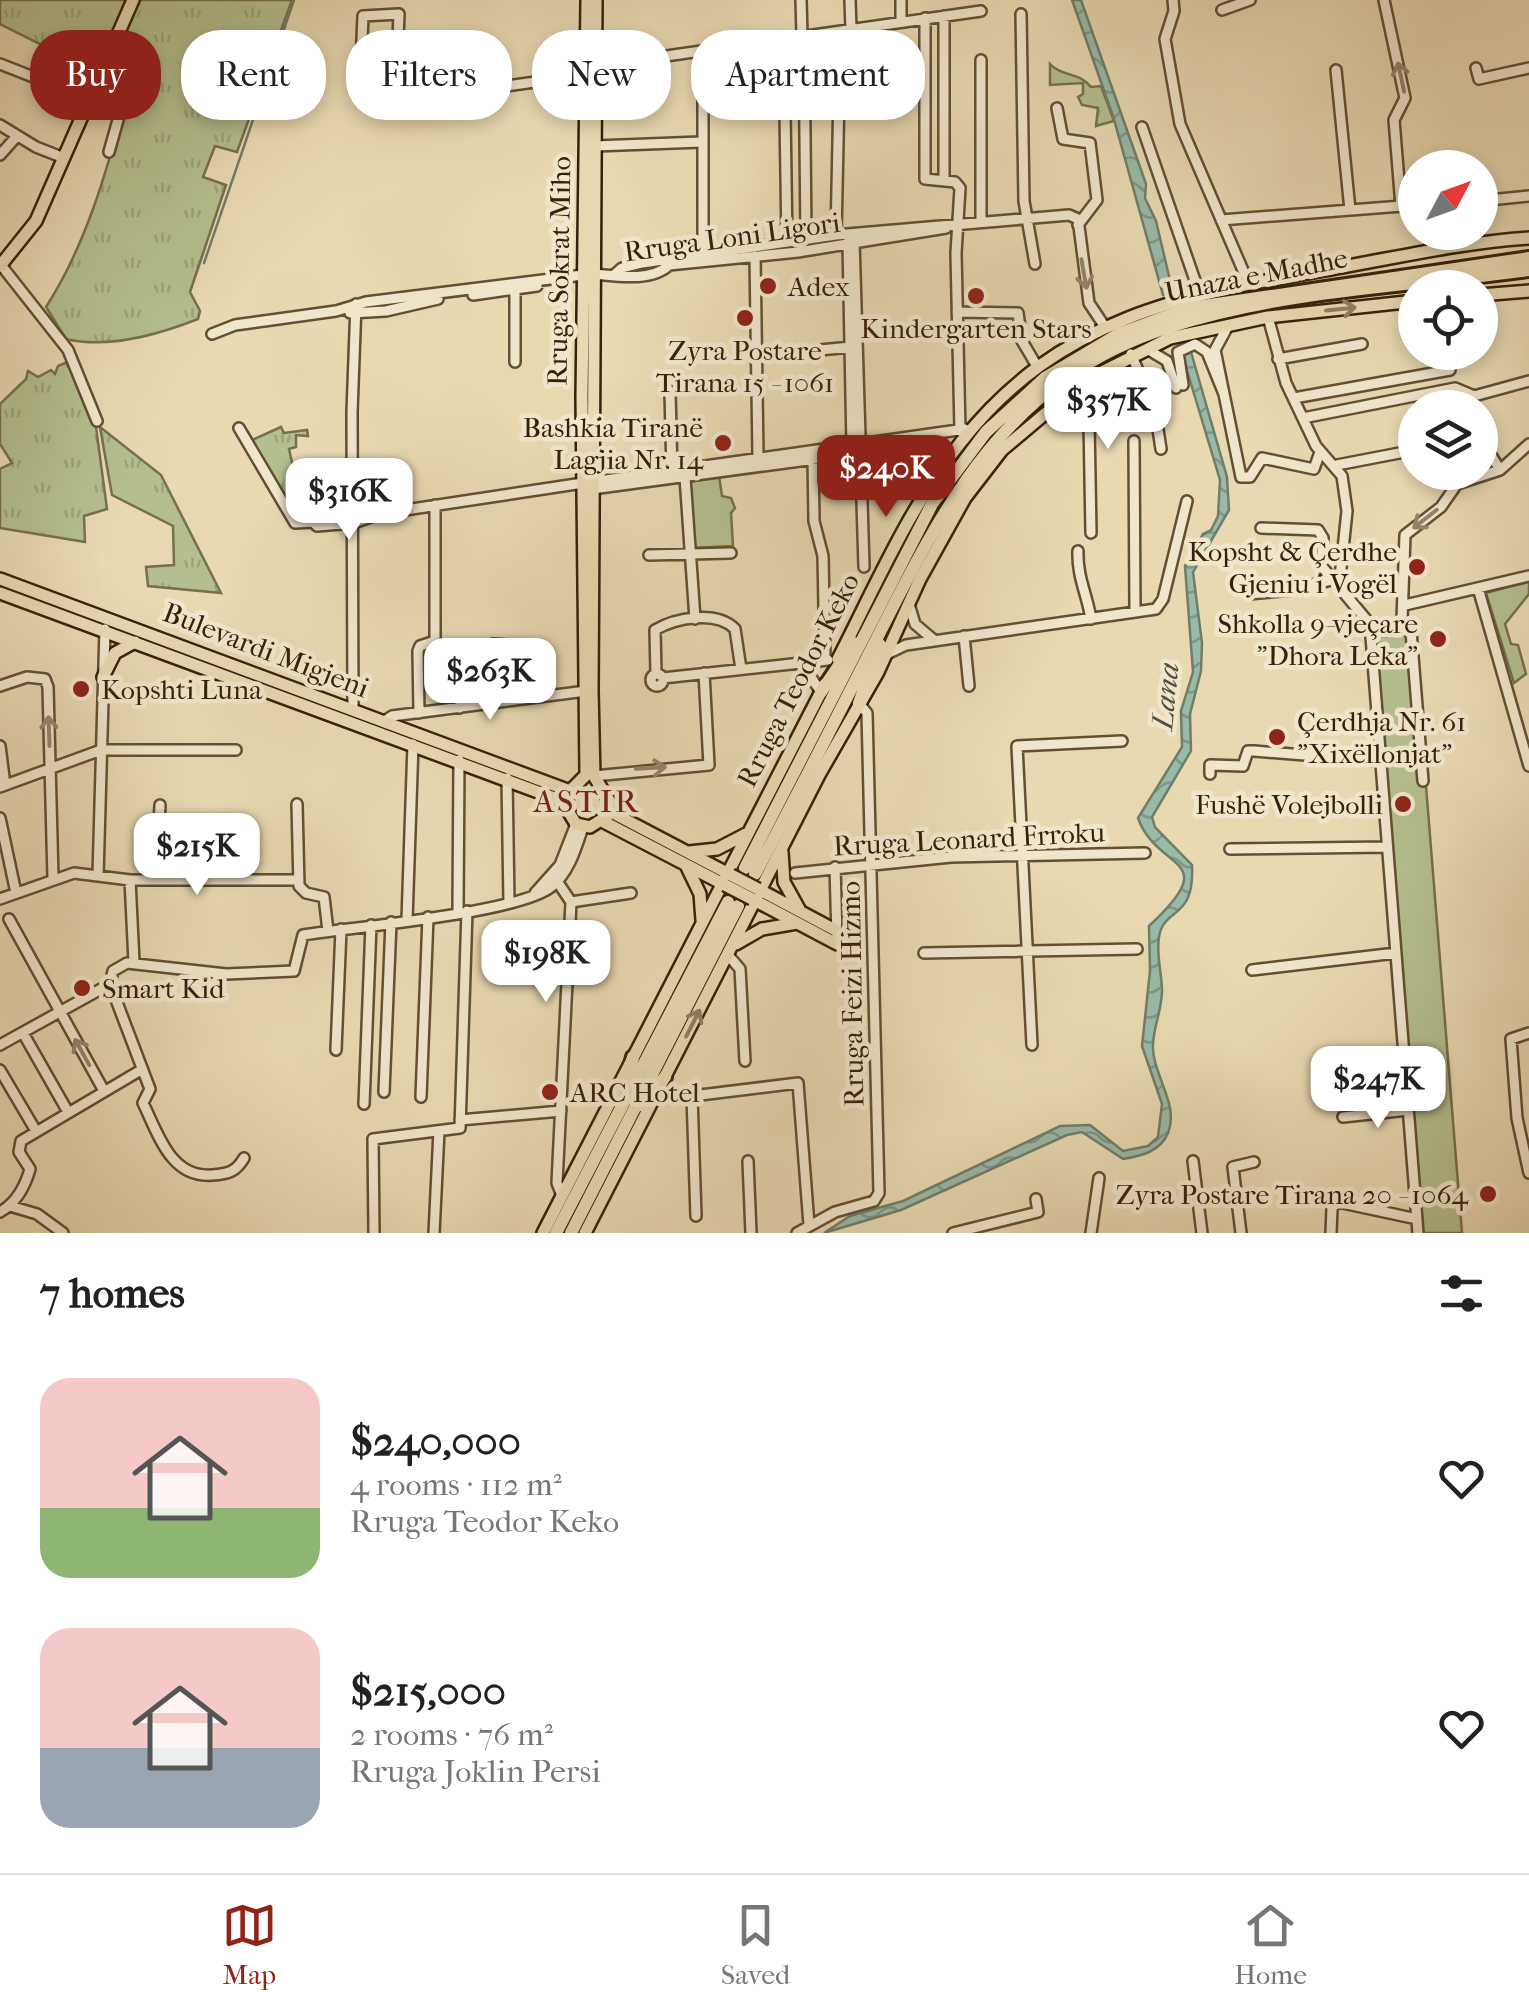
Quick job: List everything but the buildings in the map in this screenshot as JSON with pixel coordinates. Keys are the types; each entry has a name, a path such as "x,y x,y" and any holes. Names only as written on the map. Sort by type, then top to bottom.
{"highway":[{"path":"1428,270 1529,241"},
{"name":"Unaza e Madhe","path":"1436,270 1529,258"},
{"name":"Unaza e Madhe","path":"1192,309 1525,272"},
{"name":"Unaza e Madhe","path":"750,871 954,471 1010,408 1092,348 1192,309 1398,276"},
{"path":"821,692 900,576"},
{"path":"859,703 905,590 900,576"},
{"path":"556,1233 624,1115 733,904"},
{"path":"571,1233 624,1115 634,1057"},
{"path":"624,1115 665,1077"}],"main road":[{"path":"122,30 133,0"},
{"name":"Rruga Sokrat Miho","path":"587,0 590,30"},
{"name":"Rruga Sokrat Miho","path":"595,30 596,0"},
{"path":"0,265 30,231 82,120"},
{"name":"Rruga Sokrat Miho","path":"589,691 588,275 592,120"},
{"name":"Rruga Sokrat Miho","path":"588,275 594,120"},
{"name":"Rruga Teodor Keko","path":"543,1233 821,692 831,660 941,468 975,424 1038,368 1102,323 1165,321 1248,282 1529,241"},
{"path":"1498,292 1527,290"},
{"name":"Rruga Teodor Keko","path":"1192,309 1230,324 1398,303"},
{"name":"Rruga Teodor Keko","path":"585,1233 757,895 887,654 908,602 952,519 984,471 1064,394 1145,348 1165,321"},
{"name":"Bulevardi Migjeni","path":"0,579 137,641 507,778 571,792 596,780"},
{"name":"Bulevardi Migjeni","path":"0,593 106,624 571,792"},
{"path":"103,677 115,653 137,641"},
{"path":"589,691 596,780 608,795 606,816"},
{"path":"589,691 586,775 571,792 579,826 606,816 837,937"},
{"path":"684,857 719,848 747,833"},
{"path":"782,851 785,885 800,918"},
{"path":"684,857 700,894 700,928"},
{"path":"730,951 753,932 800,918"}],"street":[{"path":"800,0 803,30"},
{"path":"850,0 851,29"},
{"path":"901,0 901,22"},
{"path":"958,14 960,0"},
{"path":"1173,0 1174,12 1165,39 1180,124 1248,282"},
{"path":"1222,10 1250,0"},
{"path":"1384,0 1406,98 1394,120 1398,169"},
{"path":"843,30 981,11"},
{"path":"362,30 363,16 399,14 398,30"},
{"path":"1021,14 1026,218 1035,264"},
{"path":"944,16 944,180"},
{"path":"925,18 925,179 944,180 960,188 960,430"},
{"path":"981,60 981,221"},
{"path":"0,64 30,76"},
{"path":"1476,68 1478,78 1529,68"},
{"path":"1336,70 1350,210"},
{"path":"1057,108 1059,134 1073,144 1090,144 1096,200 1087,218 1078,225 1089,303 1102,323"},
{"path":"109,152 118,120"},
{"path":"703,254 701,142 706,120"},
{"path":"785,120 787,242"},
{"path":"804,120 806,239"},
{"path":"836,235 838,120"},
{"path":"0,125 64,158"},
{"path":"1142,127 1192,309"},
{"path":"0,155 17,136"},
{"path":"595,146 701,142"},
{"path":"1498,199 1529,196"},
{"path":"1221,220 1398,206"},
{"name":"Rruga Loni Ligori","path":"356,309 588,275 755,256 957,223 1069,215 1078,225"},
{"name":"Rruga Loni Ligori","path":"614,275 622,268 806,239 836,235 851,241"},
{"path":"851,241 855,448 864,567"},
{"path":"755,256 758,457"},
{"path":"0,265 62,340 97,421"},
{"name":"Rruga Loni Ligori","path":"212,334 235,325 515,289 588,275"},
{"path":"515,289 515,362"},
{"path":"352,710 358,518 356,309"},
{"path":"957,312 1018,313 1022,341 1038,368"},
{"path":"1268,317 1278,359 1302,418 1320,452 1337,465 1347,512 1335,579"},
{"path":"1230,324 1216,341 1215,350 1241,477 1250,477 1262,458 1314,469 1320,452"},
{"path":"1278,359 1362,344"},
{"path":"1145,348 1167,362 1180,386 1178,352 1187,345 1200,346 1228,400"},
{"path":"756,356 854,346"},
{"path":"1131,354 1155,410 1161,450"},
{"path":"1294,398 1450,370"},
{"path":"1302,418 1452,388 1474,396 1529,381"},
{"path":"670,391 672,475"},
{"path":"1064,394 1069,418 1084,417 1089,422 1091,533"},
{"path":"672,475 685,477 813,459 975,424"},
{"path":"239,428 295,523 313,522 317,526 435,505 672,475 758,457 926,444 936,451 941,468"},
{"path":"1134,441 1135,612"},
{"path":"1405,605 1400,599 1405,535 1441,506 1457,484 1500,470 1529,444"},
{"path":"1337,465 1398,453"},
{"path":"741,669 736,629 719,618 695,619 655,630 659,676 802,664 831,660 823,556 814,521 813,459"},
{"path":"685,477 695,619"},
{"path":"887,654 906,645 1156,608 1163,599 1188,501"},
{"path":"419,713 418,651 420,646 434,644 435,505"},
{"path":"1260,528 1318,530 1323,538 1322,565 1370,624 1418,1233"},
{"path":"1078,551 1078,578 1087,590 1092,619"},
{"path":"649,555 731,553"},
{"path":"1405,605 1529,576"},
{"path":"1248,594 1294,590 1335,579"},
{"path":"1478,588 1529,766"},
{"path":"908,602 916,624 934,641"},
{"path":"1370,624 1393,626 1402,620 1405,605"},
{"path":"1402,620 1411,630 1424,781"},
{"path":"98,876 106,624"},
{"path":"964,636 969,686"},
{"path":"493,644 526,646 529,698"},
{"path":"459,654 460,708"},
{"path":"802,664 821,692"},
{"path":"596,780 709,765 704,673"},
{"path":"0,686 28,677 44,679 53,878"},
{"path":"383,722 419,713 589,691"},
{"name":"Rruga Feizi Hizmo","path":"798,1233 874,1200 880,1193 867,712 859,703"},
{"path":"1032,1045 1017,746 1122,741"},
{"path":"408,920 413,744"},
{"path":"0,746 2,786 101,750 236,750"},
{"path":"1210,774 1210,765 1243,766 1248,751 1380,760"},
{"path":"459,760 460,1124"},
{"path":"507,778 509,903"},
{"path":"297,804 299,880 306,893 324,897 328,931"},
{"path":"156,878 160,805"},
{"path":"0,818 16,893"},
{"path":"244,1158 238,1170 227,1174 183,1172 170,1158 143,1103 150,1089 110,984 113,970 134,962 226,974 294,971 303,935 462,912 509,903 535,893 556,877 579,826"},
{"path":"1230,849 1387,848"},
{"name":"Rruga Leonard Frroku","path":"795,873 871,862 1144,852"},
{"path":"835,866 837,937"},
{"path":"0,899 74,873 130,880 299,880"},
{"path":"556,877 570,902 557,1183 562,1196"},
{"path":"130,880 134,962"},
{"path":"570,902 632,893"},
{"path":"420,1097 428,917"},
{"path":"9,919 104,1092"},
{"path":"384,1092 390,922"},
{"path":"364,1104 371,925"},
{"path":"336,1050 341,929"},
{"path":"924,952 1137,949"},
{"path":"730,951 740,968 744,1061"},
{"path":"1252,970 1396,953"},
{"path":"0,1045 110,984"},
{"path":"23,1033 68,1112"},
{"path":"1529,1033 1511,1039 1517,1118 1529,1173"},
{"path":"0,1070 36,1132"},
{"path":"0,1212 10,1206 30,1169 18,1147 68,1112 142,1070"},
{"path":"658,1091 669,1097 692,1096 798,1082 809,1225"},
{"path":"692,1096 696,1216"},
{"path":"374,1233 373,1139 560,1110"},
{"path":"1343,1117 1408,1110"},
{"path":"434,1233 439,1131"},
{"path":"748,1160 750,1233"},
{"path":"1193,1160 1202,1233"},
{"path":"1241,1233 1233,1166 1254,1162"},
{"path":"1091,1233 1099,1178"},
{"path":"1319,1198 1417,1219"},
{"path":"953,1233 1038,1212 1036,1199"},
{"path":"1331,1233 1332,1208 1338,1201"},
{"path":"10,1206 37,1214 63,1233"}],"green space":[{"path":"0,0 127,0 114,30 30,30 30,39 0,24"},
{"path":"137,0 292,0 281,30 181,30 181,120 249,120 237,152 215,146 203,177 226,185 190,292 200,311 198,319 151,335 82,342 66,339 46,307 78,248 121,120 161,120 161,30 125,30"},
{"path":"1050,64 1091,87 1101,86 1114,121 1096,126 1098,108 1082,105 1078,97 1083,94 1083,83 1050,85"},
{"path":"70,361 96,427 107,509 84,516 85,542 0,528 0,469 12,463 0,444 0,404 26,379 28,371 38,377 51,370 55,374 58,366"},
{"path":"100,427 161,475 221,593 148,586 146,567 174,565 173,526 112,495"},
{"path":"281,427 284,433 307,430 308,436 296,435 296,447 289,449 303,514 290,512 252,440"},
{"path":"719,476 722,496 731,498 735,508 731,513 733,546 692,548 689,482"},
{"path":"1529,581 1529,594 1505,624 1511,644 1518,645 1526,674 1514,683 1486,593"},
{"path":"1404,635 1409,639 1421,786 1426,786 1462,1233 1423,1233 1375,643 1380,637"}],"water":[{"path":"1072,0 1081,0 1146,184 1145,198 1156,221 1173,293 1163,295 1113,116"},
{"path":"1191,352 1227,477 1229,510 1193,572 1202,643 1201,671 1190,714 1191,751 1152,817 1155,827 1192,865 1189,896 1162,927 1158,944 1162,991 1154,1055 1170,1111 1168,1133 1155,1149 1123,1159 1082,1132 1067,1135 901,1210 824,1233 850,1216 903,1201 1060,1126 1090,1125 1123,1151 1148,1146 1158,1137 1162,1104 1142,1046 1150,971 1149,926 1182,887 1184,875 1147,835 1138,818 1182,747 1181,711 1193,672 1185,566 1218,516 1220,480 1182,354"}],"waterway":[{"path":"204,263 294,0"}],"place":[{"name":"Adex","path":"768,286"},
{"name":"Kindergarten Stars","path":"976,296"},
{"name":"Zyra Postare Tirana 15 - 1061","path":"745,318"},
{"name":"Bashkia Tiranë Lagjia Nr. 14","path":"723,443"},
{"name":"Kopsht & Çerdhe Gjeniu i Vogël","path":"1417,567"},
{"name":"Shkolla 9-vjeçare \"Dhora Leka\"","path":"1438,639"},
{"name":"Kopshti Luna","path":"81,689"},
{"name":"Çerdhja Nr. 61 \"Xixëllonjat\"","path":"1277,737"},
{"name":"Fushë Volejbolli","path":"1403,804"},
{"name":"Smart Kid","path":"82,988"},
{"name":"ARC Hotel","path":"550,1092"},
{"name":"Zyra Postare Tirana 20 - 1064","path":"1488,1194"}],"district":[{"name":"ASTIR","path":"587,801"}],"water label":[{"name":"Lana","path":"1166,696"}]}
